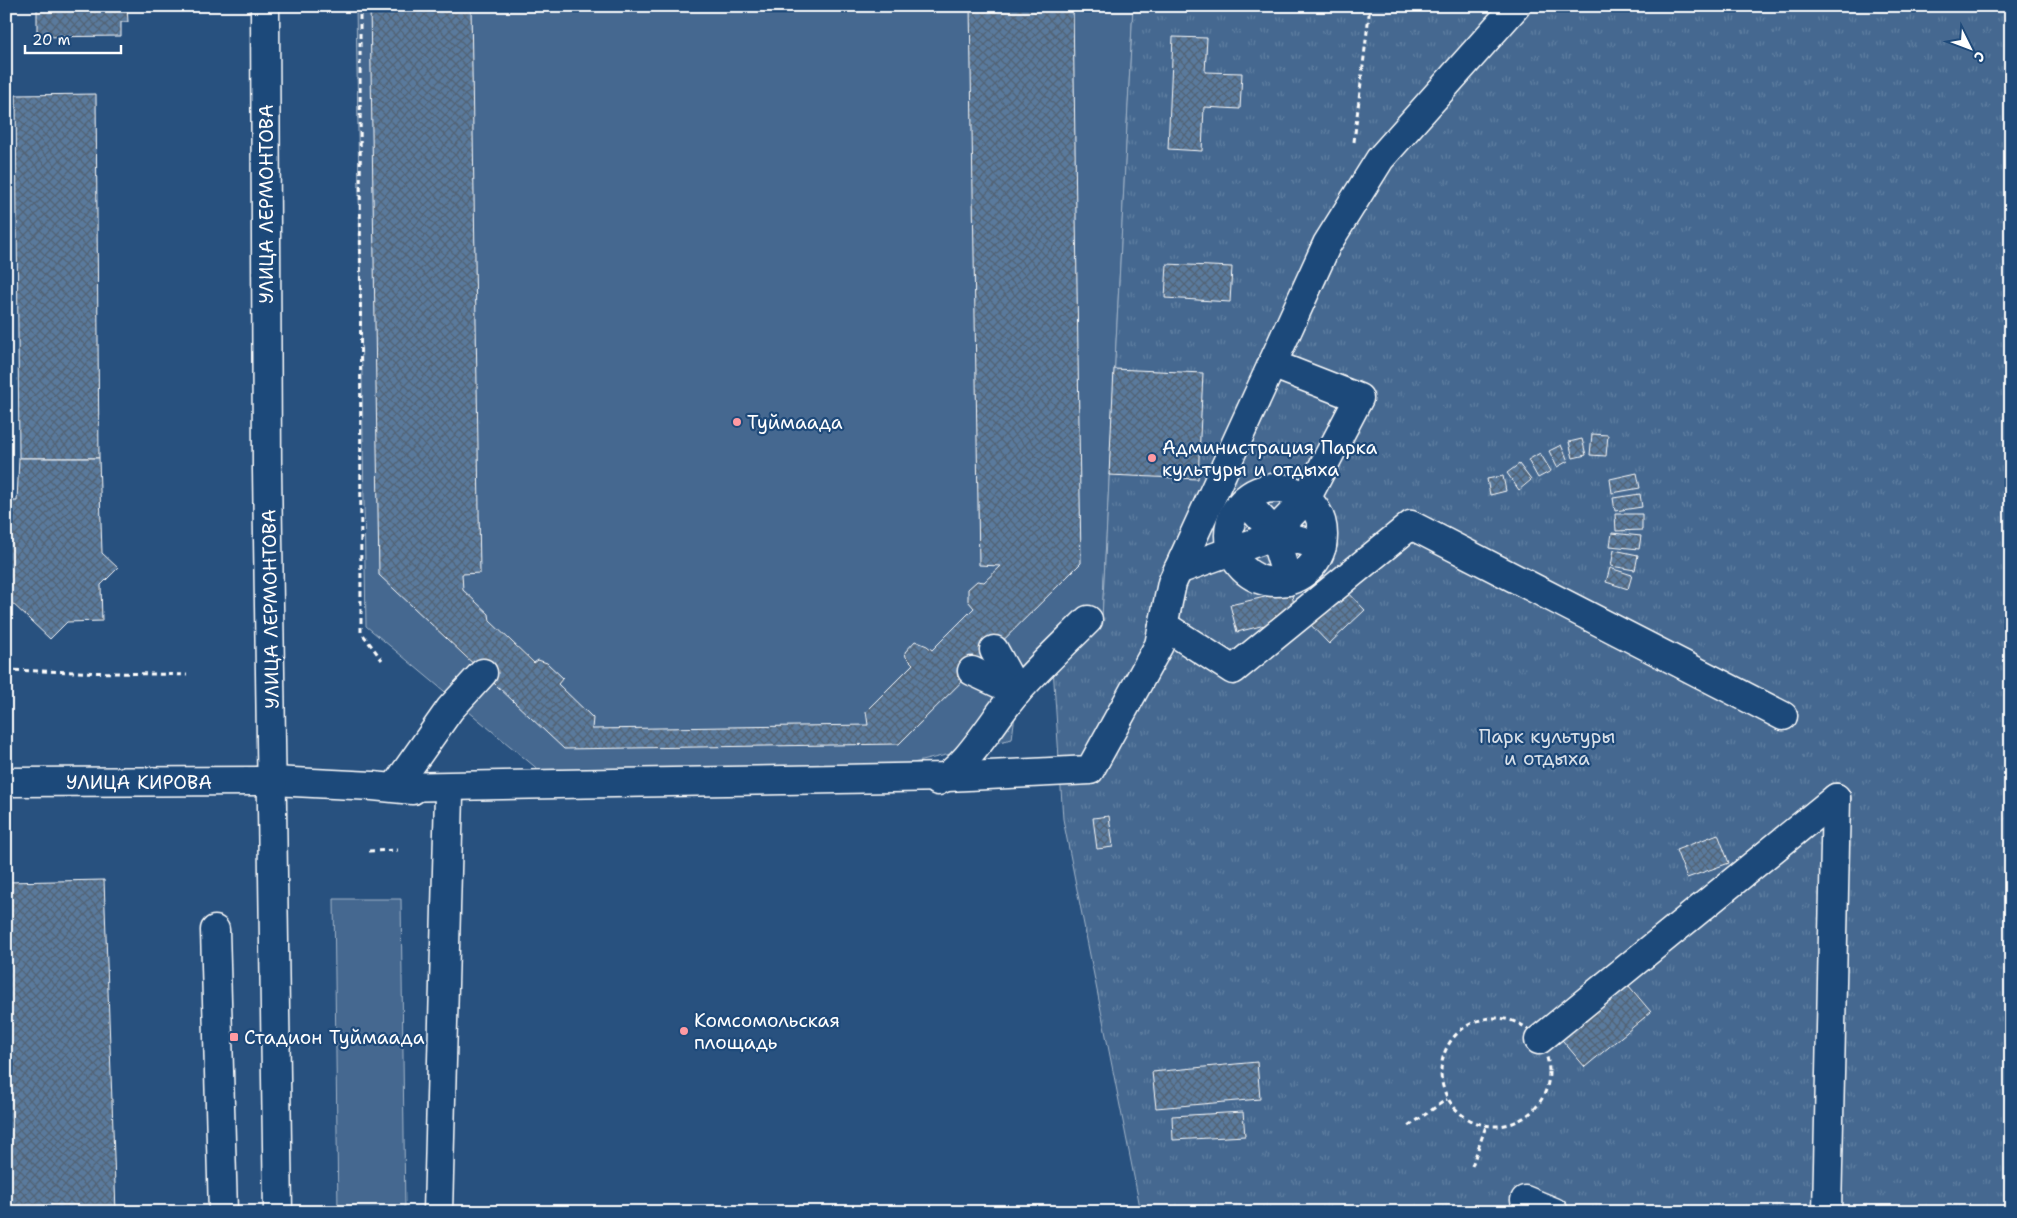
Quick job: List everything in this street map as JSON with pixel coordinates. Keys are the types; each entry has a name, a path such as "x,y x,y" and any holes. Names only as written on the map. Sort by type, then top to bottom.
{"street":[{"name":"УЛИЦА ЛЕРМОНТОВА","path":"264,6 267,460 278,1212"},
{"path":"395,788 946,777 1090,770 1159,645 1172,583 1327,244 1380,159 1516,6"},
{"path":"1178,570 1232,552 1275,534 1306,499 1359,398 1272,364"},
{"path":"1271,488 1290,490 1306,499 1312,505 1321,522 1323,531 1322,546 1306,572 1288,581 1271,582 1254,577 1240,566 1232,552 1229,540 1231,522 1240,506 1254,494 1271,488"},
{"path":"1245,501 1275,534 1288,581"},
{"path":"1163,625 1233,670 1411,525 1783,716"},
{"path":"1275,534 1322,546"},
{"path":"395,788 449,795 872,798 922,787 946,777 962,762 1017,692 1088,620"},
{"path":"983,660 1017,692"},
{"path":"395,788 450,709 483,673"},
{"name":"УЛИЦА КИРОВА","path":"6,782 272,781 395,788"},
{"path":"438,1212 449,795"},
{"path":"1539,1040 1836,798 1826,1212"},
{"path":"216,930 222,1212"},
{"path":"1525,1200 1554,1212"}],"path":[{"path":"360,6 361,632 382,660"},
{"path":"1353,149 1370,6"},
{"path":"6,670 187,675"},
{"path":"369,851 398,850"},
{"path":"1506,1018 1531,1031 1539,1040 1547,1055 1548,1083 1536,1109 1512,1124 1486,1126 1458,1113 1447,1099 1442,1089 1441,1061 1454,1035 1478,1020 1506,1018"},
{"path":"1409,1126 1447,1099"},
{"path":"1472,1166 1486,1126"}],"green space":[{"name":"Туймаада","path":"356,6 1133,6 1102,619 1016,706 1012,739 880,771 546,776 366,626"},
{"name":"Парк культуры и отдыха","path":"1133,6 2011,6 2011,1212 1141,1212 1063,819 1053,667 1102,619"},
{"path":"334,899 401,899 405,1212 338,1212"}],"building":[{"path":"37,6 127,6 128,22 121,22 121,36 37,37"},
{"path":"370,6 471,6 480,573 462,574 463,590 489,614 490,621 534,663 538,660 547,663 563,678 558,684 593,718 592,729 868,725 866,711 913,664 906,657 905,652 915,641 932,650 974,608 968,601 968,589 977,581 984,582 1001,566 979,565 970,6 1073,6 1081,563 899,744 564,749 379,575"},
{"path":"1173,37 1207,38 1205,72 1242,73 1240,109 1204,107 1202,151 1168,149"},
{"path":"96,94 99,458 19,458 16,95"},
{"path":"1167,264 1232,267 1230,302 1165,298"},
{"path":"1114,369 1203,373 1198,479 1109,475"},
{"path":"1592,434 1608,435 1606,456 1590,455"},
{"path":"1582,439 1586,455 1573,458 1569,442"},
{"path":"1561,445 1568,461 1557,467 1549,451"},
{"path":"1540,453 1551,471 1538,478 1528,460"},
{"path":"19,458 99,458 102,553 118,568 101,585 102,621 67,622 50,639 9,600 9,615 6,615 6,501 17,501"},
{"path":"1519,464 1531,480 1519,490 1507,473"},
{"path":"1637,473 1640,488 1612,493 1610,479"},
{"path":"1503,476 1506,491 1490,495 1487,479"},
{"path":"1640,494 1642,507 1615,511 1613,498"},
{"path":"1615,514 1642,514 1642,530 1616,531"},
{"path":"1612,533 1641,536 1639,549 1610,546"},
{"path":"1614,550 1638,555 1635,570 1611,566"},
{"path":"1610,568 1632,575 1628,589 1606,582"},
{"path":"1344,588 1365,610 1329,644 1308,622"},
{"path":"1291,591 1297,617 1237,632 1230,605"},
{"path":"1109,816 1113,847 1097,849 1093,818"},
{"path":"1718,834 1729,863 1687,878 1676,850"},
{"path":"104,880 116,1212 6,1212 6,882"},
{"path":"1623,979 1651,1012 1585,1067 1557,1034"},
{"path":"1257,1062 1260,1099 1156,1108 1152,1072"},
{"path":"1243,1112 1245,1136 1173,1140 1172,1116"}],"place":[{"name":"Туймаада","path":"737,422"},
{"name":"Администрация Парка культуры и отдыха","path":"1152,458"},
{"name":"Комсомольская площадь","path":"684,1031"},
{"name":"Стадион Туймаада","path":"234,1037"}]}
